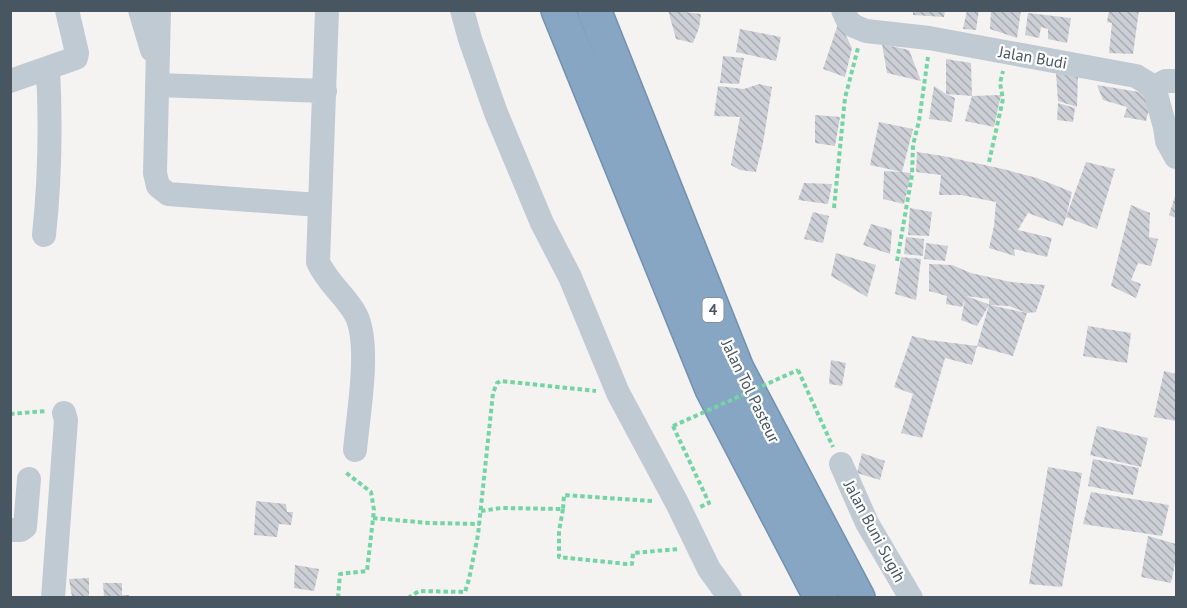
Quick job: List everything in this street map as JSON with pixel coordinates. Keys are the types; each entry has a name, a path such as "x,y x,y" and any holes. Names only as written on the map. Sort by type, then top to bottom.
{"highway":[{"name":"Jalan Tol Pasteur","path":"558,10 712,389 821,597"},
{"name":"Jalan Tol Pasteur","path":"594,10 737,369 858,597"}],"street":[{"path":"10,81 76,58 77,52 66,10"},
{"path":"140,10 158,77"},
{"path":"159,10 155,173 158,186 168,194 319,205"},
{"path":"327,10 318,262 324,274 355,313 362,330 364,351 355,450"},
{"path":"462,10 496,113 542,223 570,278 618,393 677,503 709,569 730,597"},
{"path":"843,10 848,21 866,31"},
{"name":"Jalan Budi","path":"866,31 929,38 1136,76 1165,84 1167,141 1176,158"},
{"path":"44,235 50,175 51,117 48,69"},
{"path":"158,77 325,91"},
{"path":"53,597 66,420 64,413"},
{"name":"Jalan Buni Sugih","path":"841,464 867,524 911,597"},
{"path":"10,530 21,530 25,527 20,478 61,482"}],"path":[{"path":"834,208 845,98 859,47 866,31"},
{"path":"897,261 912,175 913,145 927,74 929,38"},
{"path":"989,162 1003,99 1000,83 1007,52"},
{"path":"709,503 673,426 798,370 826,430"},
{"path":"408,597 419,591 465,592 475,558 493,393 497,383 501,381 618,393"},
{"path":"10,414 57,409 64,413"},
{"path":"338,597 340,574 367,571 373,518 374,500 371,492 345,472"},
{"path":"677,503 564,495 559,556 632,564 633,553 699,548"},
{"path":"481,511 501,508 564,509"},
{"path":"373,518 429,524 480,525"}],"building":[{"path":"668,10 701,14 693,43 676,39"},
{"path":"913,10 945,10 944,17 913,15"},
{"path":"967,10 979,10 976,30 963,29"},
{"path":"991,10 1021,10 1017,38 990,29"},
{"path":"1109,10 1139,10 1133,54 1109,53 1112,23 1107,22"},
{"path":"1028,13 1071,18 1067,43 1048,39 1048,29 1041,27 1039,38 1025,35"},
{"path":"839,21 852,48 845,77 823,69"},
{"path":"740,29 781,37 776,61 736,52"},
{"path":"882,44 909,50 921,81 887,73"},
{"path":"723,56 744,58 739,84 720,83"},
{"path":"946,59 971,63 972,96 946,94"},
{"path":"1056,73 1078,76 1077,107 1058,101"},
{"path":"759,84 772,87 763,143 756,172 740,170 731,165 740,117 714,116 718,86 744,89"},
{"path":"1097,85 1145,93 1150,106 1146,121 1124,117 1127,107 1103,100"},
{"path":"934,86 955,98 952,122 929,119"},
{"path":"1001,95 994,127 965,121 972,96"},
{"path":"1058,103 1075,108 1073,122 1057,120"},
{"path":"815,115 840,117 835,146 815,143"},
{"path":"879,122 913,129 902,172 870,165"},
{"path":"917,152 1003,169 1037,178 1072,192 1063,226 1028,213 1018,230 1052,238 1047,257 1014,249 1015,256 989,248 996,202 961,195 939,195 941,175 916,172"},
{"path":"1086,162 1115,169 1097,229 1066,217"},
{"path":"884,171 911,173 904,204 883,199"},
{"path":"804,183 832,184 828,204 798,200"},
{"path":"1176,193 1176,218 1169,215"},
{"path":"1131,205 1150,213 1149,237 1158,239 1151,266 1138,263 1131,280 1141,284 1136,298 1111,286"},
{"path":"910,208 932,212 929,236 908,235"},
{"path":"813,212 829,216 823,243 804,239"},
{"path":"871,224 892,230 890,254 863,245"},
{"path":"906,237 924,239 923,256 904,254"},
{"path":"926,243 948,246 945,261 924,259"},
{"path":"836,253 876,265 867,297 831,276"},
{"path":"901,257 921,259 916,300 895,294"},
{"path":"929,264 952,265 971,273 1011,282 1045,285 1036,312 1027,313 1009,306 989,305 977,326 961,320 965,299 962,307 946,304 947,296 929,291","holes":["966,296 989,299 988,304"]},
{"path":"989,305 1027,313 1013,356 977,346"},
{"path":"1088,326 1131,333 1127,363 1083,356"},
{"path":"912,336 977,346 972,365 945,358 922,438 901,433 913,394 894,387"},
{"path":"831,360 846,363 842,386 829,384"},
{"path":"1164,371 1176,374 1176,421 1154,417"},
{"path":"1097,426 1148,438 1141,467 1090,455"},
{"path":"862,453 885,461 880,480 857,473"},
{"path":"1093,459 1139,468 1133,495 1088,486"},
{"path":"1048,467 1082,473 1062,587 1029,584"},
{"path":"1091,492 1169,505 1162,536 1083,524"},
{"path":"256,501 286,504 287,512 293,512 291,525 279,524 277,537 254,535"},
{"path":"1148,536 1176,544 1176,559 1171,583 1141,577"},
{"path":"295,565 319,569 314,591 294,588"},
{"path":"89,578 89,597 72,597 69,579"},
{"path":"103,583 122,583 122,595 129,595 129,597 104,597"}]}
